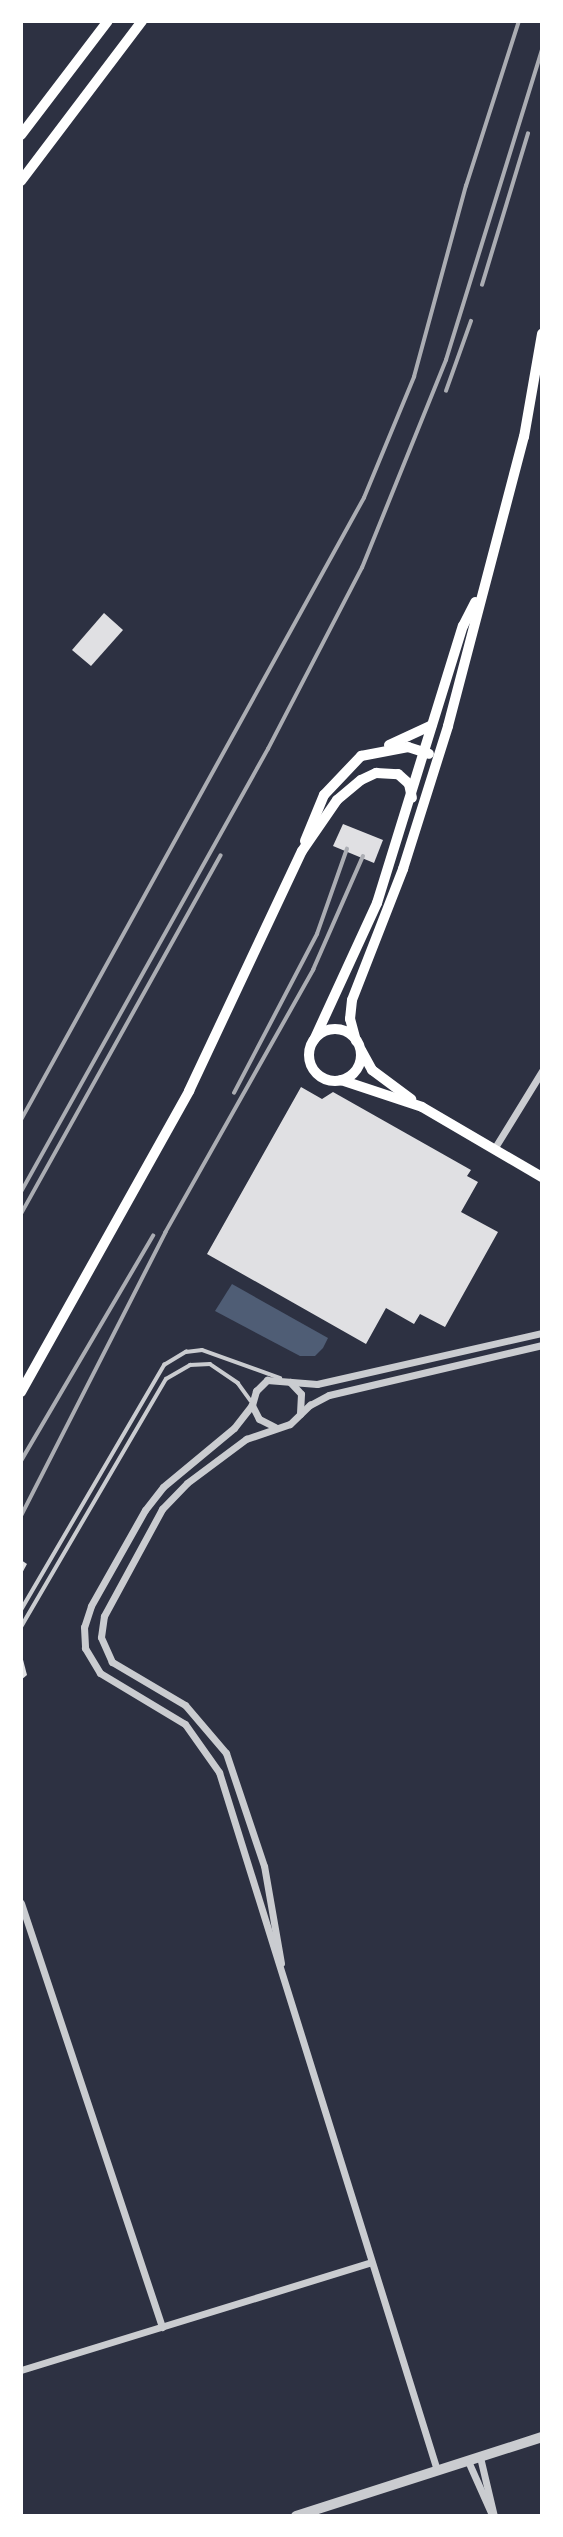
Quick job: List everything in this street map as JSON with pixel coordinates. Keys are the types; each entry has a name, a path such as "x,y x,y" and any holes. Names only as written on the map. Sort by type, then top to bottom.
{"main road":[{"path":"21,135 108,21"},
{"path":"21,181 142,21"},
{"path":"542,334 524,437 434,772 403,869 358,980 350,1010 358,1044 372,1070 422,1107 542,1177"},
{"path":"434,772 429,754 432,725 463,626 481,590"},
{"path":"422,1107 316,1073 309,1056 377,903 421,769 429,754 473,632"},
{"path":"21,1392 189,1091 302,851 311,819 329,787 351,763 432,725"},
{"path":"370,752 408,747 429,754"},
{"path":"302,851 348,788 376,773 421,769"},
{"path":"390,772 406,780 412,798"},
{"path":"314,1040 336,1029 358,1044"},
{"path":"341,1080 355,1072 358,1044"}],"street":[{"path":"494,1149 542,1071"},
{"path":"437,2470 369,2263 227,1795 210,1756 173,1714 100,1673 88,1657 83,1636 91,1605 149,1504 174,1476 240,1423 260,1385 284,1379 317,1384 542,1333"},
{"path":"284,1985 274,1901 226,1753 186,1705 112,1662 101,1637 108,1605 170,1500 230,1448 290,1424 318,1400 342,1392 542,1345"},
{"path":"284,1379 301,1394 299,1415"},
{"path":"252,1404 264,1423 277,1427"},
{"path":"21,1903 162,2327"},
{"path":"21,2370 369,2263"},
{"path":"296,2516 542,2437"},
{"path":"481,2457 493,2516"},
{"path":"468,2461 493,2516"}],"lane":[{"path":"21,1610 164,1365 186,1352 202,1350 284,1379"},
{"path":"21,1627 166,1378 190,1365 210,1364 238,1383 252,1404"}],"water":[{"path":"232,1284 328,1338 323,1348 315,1356 300,1356 215,1311"}],"building":[{"path":"104,613 123,630 91,666 72,650"},
{"path":"343,824 383,840 374,863 333,846"},
{"path":"301,1087 322,1099 333,1092 471,1170 467,1176 478,1182 461,1212 498,1232 445,1327 420,1314 414,1324 386,1308 366,1344 207,1254"},
{"path":"21,1560 27,1564 21,1575"},
{"path":"21,1652 27,1675 21,1680"}],"railway":[{"path":"21,1120 364,498 414,377 466,186 519,21"},
{"path":"21,1192 268,749 362,568 446,360 542,50"},
{"path":"482,285 528,134"},
{"path":"446,391 471,321"},
{"path":"234,1093 317,934 347,849"},
{"path":"21,1214 220,856"},
{"path":"21,1516 165,1233 313,970 363,856"},
{"path":"21,1461 153,1236"}]}
